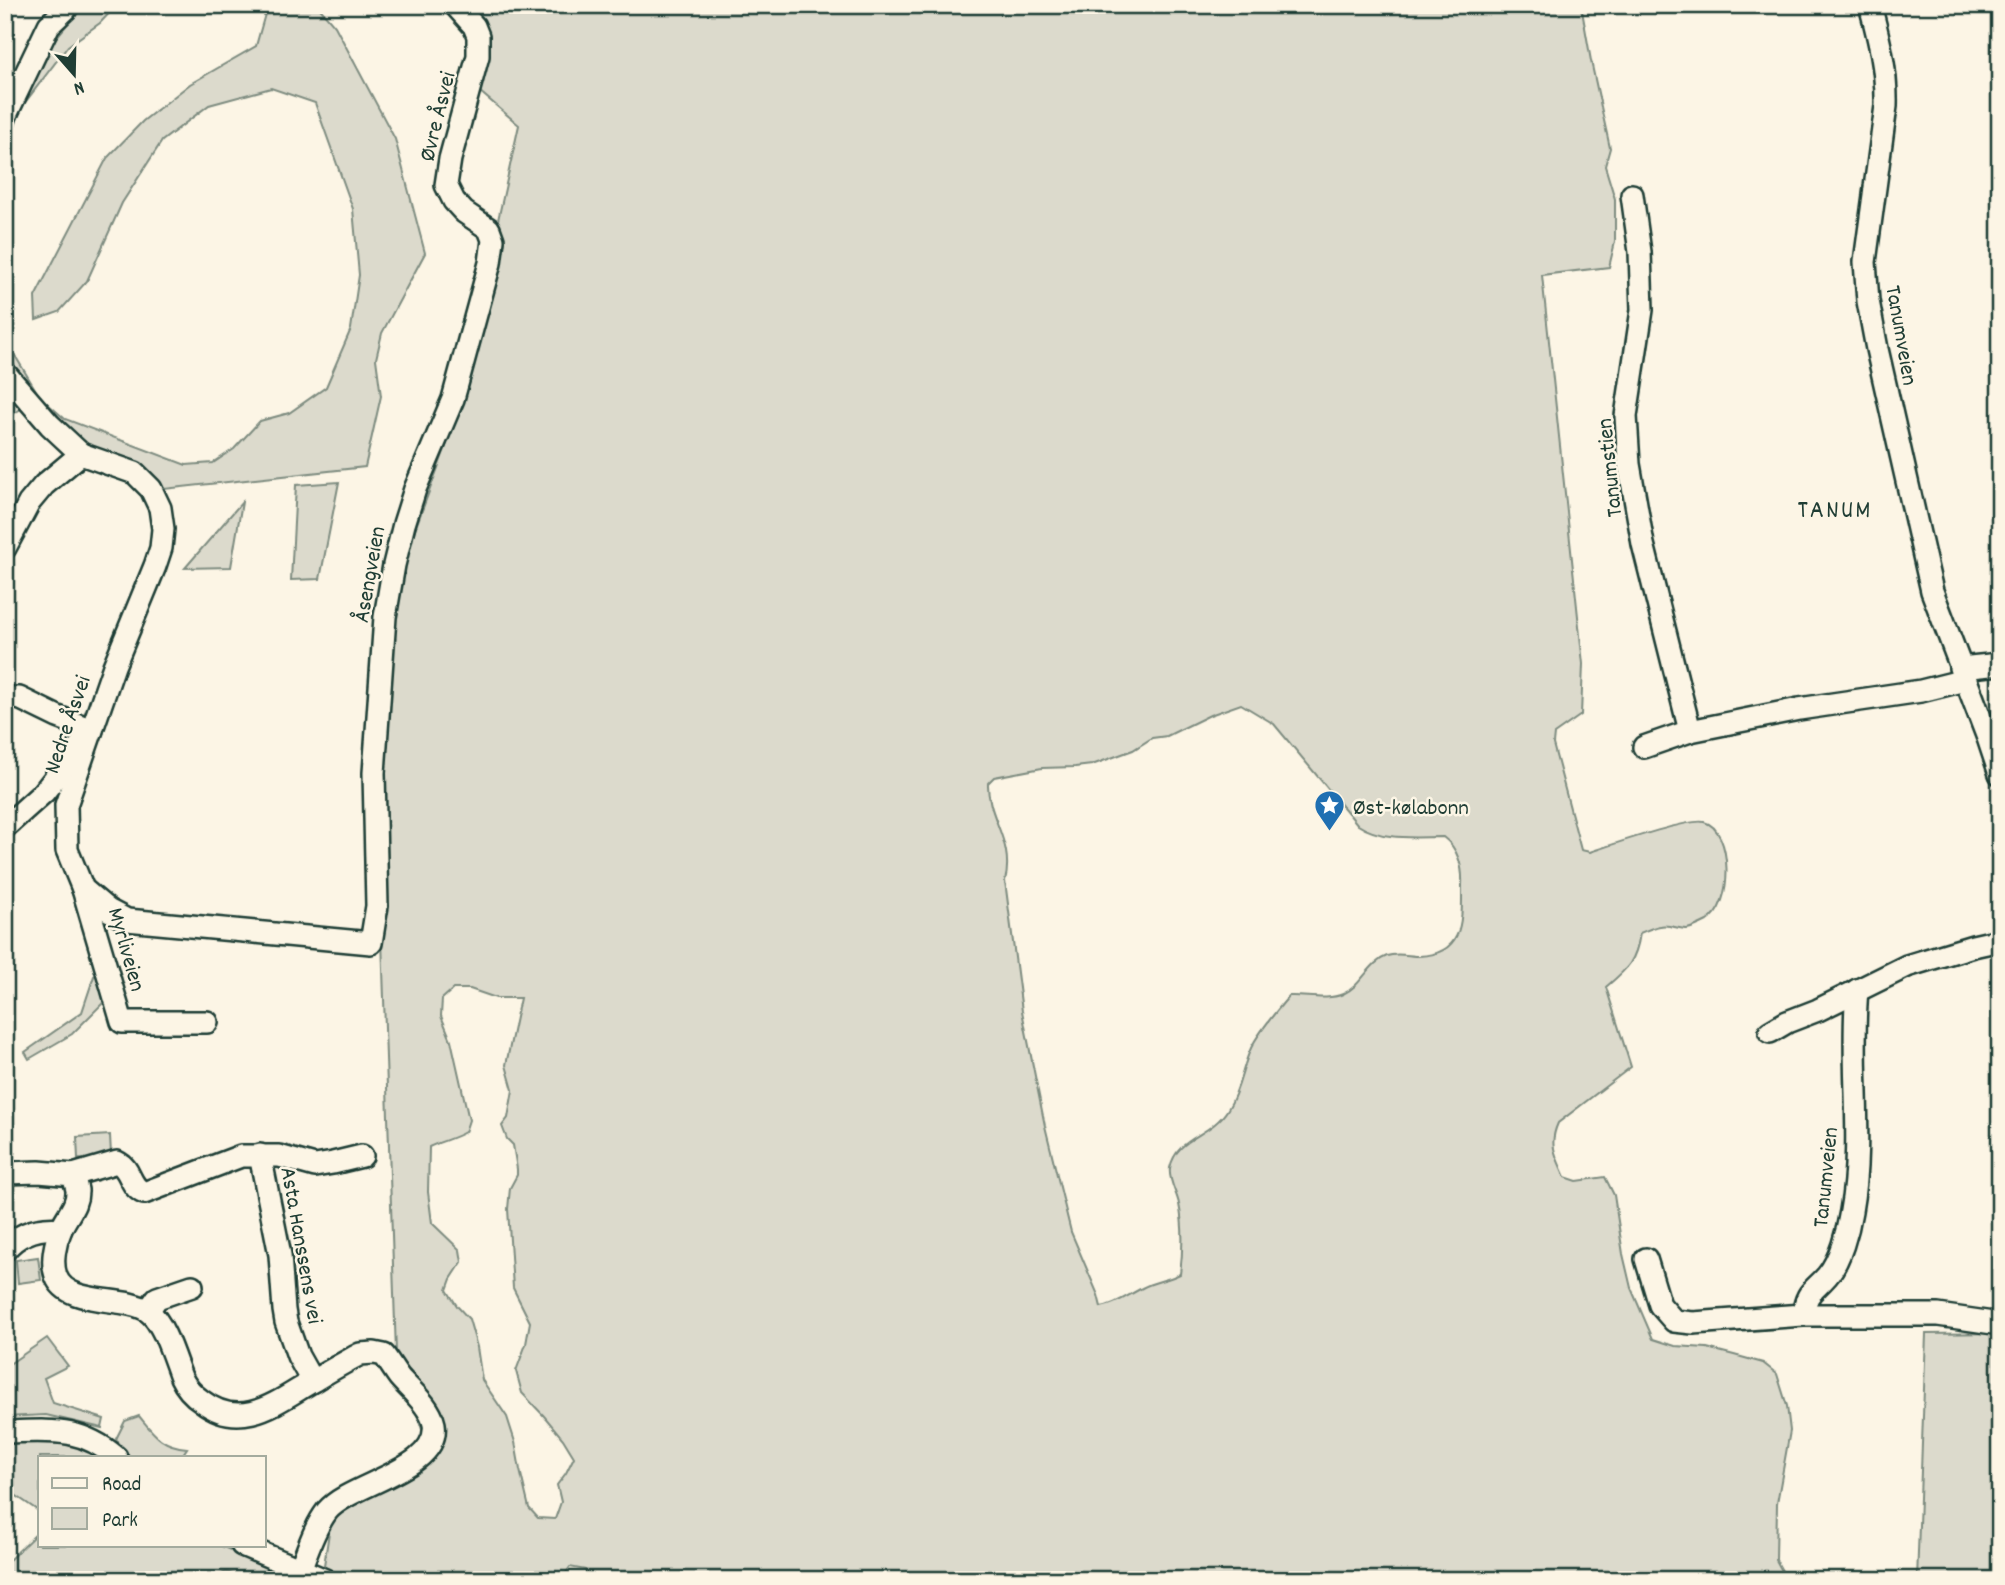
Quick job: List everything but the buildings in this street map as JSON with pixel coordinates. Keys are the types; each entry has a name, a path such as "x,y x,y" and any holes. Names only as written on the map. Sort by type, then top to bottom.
{"street":[{"name":"Øvre Åsvei","path":"455,5 474,26 478,36 478,56 450,159 446,185 454,201 464,212 489,229"},
{"name":"Tanumveien","path":"1870,5 1884,63 1886,106 1865,262 1868,301 1928,575 2000,774"},
{"path":"5,117 49,25 66,9"},
{"name":"Tanumstien","path":"1632,195 1640,252 1642,310 1626,416 1629,464 1643,544 1690,731"},
{"name":"Åsengveien","path":"370,943 377,906 374,773 385,617 404,524 415,489 453,399 490,263 493,240 489,229"},
{"path":"5,373 50,425 81,454 44,485 29,503 5,548"},
{"name":"Nedre Åsvei","path":"81,454 135,473 151,489 160,508 163,529 156,566 114,666 66,805 67,850 83,889 108,910 127,920 370,943"},
{"path":"1644,747 1690,731 1799,709 1921,691 1963,674 2000,664"},
{"path":"5,698 19,698 92,730 44,792 5,827"},
{"name":"Myrliveien","path":"83,889 122,1022 207,1022"},
{"path":"1770,1032 1907,967 2000,940"},
{"name":"Tanumveien","path":"1803,1315 1805,1301 1828,1275 1842,1248 1851,1211 1858,1148 1854,1032 1857,990"},
{"name":"Asta Hanssens vei","path":"260,1155 280,1255 286,1322 312,1381"},
{"name":"Asta Hanssens vei","path":"5,1173 73,1175 117,1162 122,1163 134,1187 144,1194 241,1156 279,1156 315,1166 362,1156"},
{"path":"73,1175 77,1191 75,1203 61,1229 53,1261 59,1283 66,1291 148,1311 168,1341 191,1393 208,1406 223,1414 246,1415 284,1400 360,1354 374,1353 384,1355 427,1409 433,1424 432,1437 425,1453 328,1510 315,1532 300,1569"},
{"path":"5,1250 14,1239 33,1231 61,1229"},
{"path":"1646,1259 1660,1305 1674,1321 1693,1323 1803,1315 1938,1315 2000,1324"},
{"path":"148,1311 157,1298 192,1286"},
{"path":"5,1432 51,1431 75,1434 87,1437 115,1456"},
{"path":"244,1546 325,1580"}],"green space":[{"path":"83,5 117,5 100,23 68,46 21,108 5,158 5,100"},
{"path":"259,5 317,5 335,26 395,139 425,253 382,333 376,359 381,396 365,467 164,489 149,474 84,445 40,397 65,419 186,465 213,463 234,449 260,421 289,413 326,387 351,329 359,275 353,209 315,103 271,88 209,105 162,141 122,203 87,281 59,312 36,320 35,297 107,158 143,121 190,84 256,46 265,14"},
{"path":"476,5 1581,5 1610,148 1605,166 1615,199 1615,242 1609,267 1542,275 1583,664 1581,715 1554,734 1553,744 1581,850 1590,852 1666,828 1704,822 1714,828 1721,838 1725,852 1726,885 1716,913 1707,921 1684,929 1663,926 1640,933 1636,951 1629,964 1606,987 1631,1067 1558,1123 1553,1144 1565,1177 1577,1181 1605,1177 1614,1195 1631,1288 1653,1339 1675,1346 1707,1348 1763,1363 1777,1374 1787,1406 1790,1431 1777,1503 1776,1560 1787,1580 594,1580 585,1570 570,1567 561,1580 339,1580 323,1572 333,1506 429,1450 396,1353 372,644 451,433 519,125 479,91","holes":["1241,704 1274,724 1358,825 1388,836 1443,837 1448,841 1456,852 1462,871 1461,922 1453,942 1445,949 1434,954 1399,954 1380,959 1355,986 1343,994 1323,997 1289,996 1254,1042 1228,1109 1213,1126 1187,1143 1174,1157 1170,1173 1182,1222 1180,1274 1101,1307 1071,1232 1045,1126 1022,1011 1005,881 1006,854 992,808 988,783 994,777 1042,768 1092,765 1133,750 1152,738 1167,736 1210,715","453,989 470,989 496,998 520,998 506,1065 513,1090 508,1118 502,1126 507,1139 513,1145 517,1169 510,1188 508,1209 513,1288 530,1322 526,1344 516,1371 522,1393 563,1439 574,1457 557,1485 561,1502 555,1519 538,1518 529,1508 507,1417 482,1380 469,1319 447,1290 462,1262 460,1250 432,1223 428,1192 429,1147 465,1132 469,1120 451,1040 441,1016 442,999"]},
{"path":"5,339 40,397 5,419"},
{"path":"339,482 320,579 291,580 296,485"},
{"path":"242,502 231,567 185,568"},
{"path":"101,972 107,999 72,1034 29,1059 25,1052 82,1012 94,976"},
{"path":"110,1135 111,1155 88,1160 78,1159 77,1137"},
{"path":"38,1257 41,1280 18,1283 16,1260"},
{"path":"2000,1333 2000,1580 1917,1580 1926,1334"},
{"path":"47,1338 68,1366 44,1378 53,1403 104,1419 102,1428 46,1415 5,1417 5,1367"},
{"path":"139,1416 164,1442 187,1448 182,1456 129,1456 116,1439 125,1421"},
{"path":"5,1441 64,1443 88,1449 94,1456 38,1456 38,1511 5,1488"},
{"path":"38,1532 38,1546 221,1546 298,1580 254,1580 226,1572 208,1580 17,1580 5,1569 5,1564"}],"place":[{"name":"Øst-kølabonn","path":"1330,833"}],"district":[{"name":"TANUM","path":"1835,508"}]}
